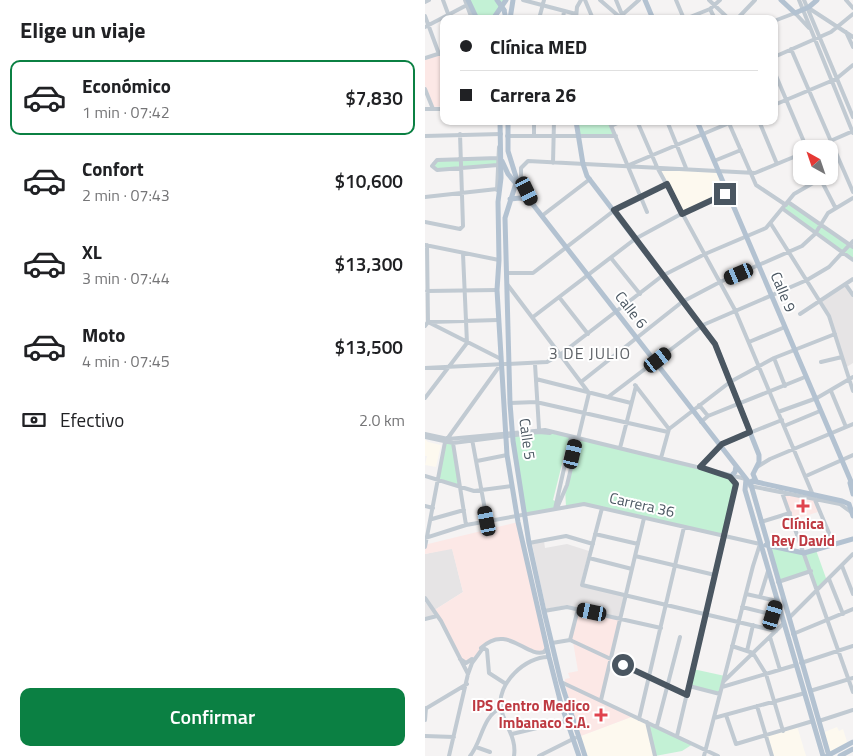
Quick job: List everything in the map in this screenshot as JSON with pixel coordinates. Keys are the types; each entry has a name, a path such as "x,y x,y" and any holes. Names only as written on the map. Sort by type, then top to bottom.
{"main road":[{"path":"497,0 504,15"},
{"path":"495,15 506,0"},
{"path":"511,15 513,0"},
{"path":"645,0 651,15"},
{"path":"781,0 795,12 817,0"},
{"path":"805,8 813,0"},
{"path":"469,3 475,15"},
{"name":"Calle 5","path":"500,125 497,290 507,455 517,515 549,657 566,721 585,756"},
{"name":"Calle 5","path":"508,125 508,151 517,180 505,217 512,434 529,543 579,756"},
{"path":"577,125 583,164 590,179 717,347 759,455 753,474 753,483 779,486 846,502 852,510 853,516"},
{"name":"Calle 9","path":"699,125 853,486"},
{"name":"Calle 6","path":"500,160 507,174 543,215 719,446 746,479 753,483 767,546 793,634 799,664 798,672 812,699 816,721 827,756"},
{"path":"510,199 523,198 533,203"},
{"path":"730,477 735,472 735,466"},
{"name":"Calle 9","path":"847,473 853,494"},
{"name":"Calle 6","path":"746,479 744,488 760,544 784,624 806,678 809,708 816,721"},
{"name":"Carrera 36","path":"760,544 804,553 851,540"},
{"path":"798,672 806,678"},
{"path":"809,708 812,699"},
{"path":"827,756 853,742"},
{"path":"842,755 853,749"}],"street":[{"path":"425,2 429,0"},
{"path":"443,0 448,15"},
{"path":"523,0 574,15"},
{"path":"540,15 544,0"},
{"path":"576,15 581,0"},
{"path":"585,0 591,15"},
{"path":"600,0 620,15"},
{"path":"616,0 622,15"},
{"path":"625,15 639,0"},
{"path":"676,0 683,15"},
{"path":"709,0 714,15"},
{"path":"694,15 713,7 720,0"},
{"path":"741,15 755,0"},
{"path":"799,0 805,8 853,117"},
{"path":"804,0 811,30"},
{"path":"846,0 853,8"},
{"path":"452,15 469,3"},
{"path":"713,7 724,15"},
{"path":"805,8 853,37"},
{"path":"564,11 564,15"},
{"path":"778,20 795,12 817,38 831,81 853,132 833,140"},
{"path":"778,55 838,27 853,14"},
{"path":"425,16 427,26 440,51"},
{"path":"427,26 440,21"},
{"path":"846,32 853,47"},
{"path":"791,49 830,140"},
{"path":"425,58 440,53"},
{"path":"778,103 836,79 853,65"},
{"path":"778,84 803,140"},
{"path":"425,90 433,109"},
{"path":"846,102 853,100"},
{"path":"425,110 440,108"},
{"path":"534,125 534,136"},
{"path":"553,162 554,125"},
{"path":"610,125 647,212"},
{"path":"639,125 657,168 735,310 793,449 815,496 833,545"},
{"path":"669,125 686,168"},
{"path":"627,166 722,125"},
{"path":"729,125 750,173 757,184 785,206 815,234 853,260"},
{"path":"761,125 777,164"},
{"path":"425,222 462,228 463,193 460,134"},
{"path":"425,136 501,134"},
{"path":"507,136 616,136"},
{"path":"714,162 741,150"},
{"path":"533,203 521,180 521,168 528,162 686,168 750,173 793,157"},
{"path":"838,159 853,192"},
{"path":"435,160 500,160 435,170 431,166 435,160"},
{"path":"543,215 590,179"},
{"path":"507,272 533,273 614,210 667,184"},
{"path":"426,323 501,362 509,364 535,364 547,362 588,334 662,276 771,224 785,206 808,185"},
{"path":"823,185 835,208"},
{"path":"425,197 498,191"},
{"path":"533,317 635,239 727,193"},
{"path":"581,382 682,302 720,282 801,246 815,234 835,208 853,198"},
{"path":"608,397 701,326 807,280 829,267 852,244 821,224 785,206"},
{"path":"771,224 829,316 851,378 853,391"},
{"path":"426,323 426,245 499,260"},
{"path":"425,398 467,343 463,254"},
{"path":"611,258 640,294"},
{"path":"800,314 853,279"},
{"path":"507,284 589,392 565,488 556,508"},
{"path":"845,285 853,295"},
{"path":"426,291 497,290"},
{"path":"559,297 588,334"},
{"path":"426,323 498,320"},
{"path":"749,342 785,327"},
{"path":"661,458 668,431 730,382 774,358 835,334"},
{"path":"821,362 842,357"},
{"path":"774,358 785,386"},
{"path":"425,368 501,362"},
{"path":"425,547 425,539 432,518 445,441 501,362"},
{"path":"535,364 539,429"},
{"path":"701,422 708,416 805,377"},
{"path":"778,412 815,399 851,378"},
{"path":"536,379 631,403"},
{"path":"631,380 668,431"},
{"path":"620,448 636,386"},
{"path":"831,391 846,427"},
{"path":"510,403 536,402 668,431"},
{"path":"699,405 708,416"},
{"path":"784,426 820,412"},
{"path":"700,467 719,446 782,420"},
{"path":"755,468 770,459 853,424"},
{"path":"445,441 505,435 539,429 571,437"},
{"path":"512,434 539,432 577,438 700,467 730,477 746,479"},
{"path":"425,436 453,443 472,438"},
{"path":"556,508 571,437"},
{"path":"472,438 487,524"},
{"path":"453,443 466,525"},
{"path":"477,460 507,455"},
{"path":"759,455 763,459 770,459"},
{"path":"806,476 853,455"},
{"path":"425,476 438,478 481,492 512,486"},
{"path":"677,736 736,484 730,477"},
{"path":"744,488 753,483 783,492 815,496"},
{"path":"561,484 565,488"},
{"path":"779,486 783,492 851,679 853,692"},
{"name":"Carrera 36","path":"425,539 466,525 487,524 525,513 585,504 760,544"},
{"path":"425,506 433,508"},
{"path":"602,508 582,585 776,631"},
{"path":"432,518 464,510"},
{"path":"761,522 790,513"},
{"path":"601,700 644,518"},
{"path":"639,719 684,527"},
{"path":"595,534 638,544"},
{"path":"529,543 566,536 593,544"},
{"path":"704,756 745,594 760,544"},
{"path":"723,682 818,591 853,554"},
{"path":"635,556 715,575"},
{"path":"589,558 632,569"},
{"path":"842,566 853,592"},
{"path":"761,597 769,570"},
{"path":"778,582 811,571"},
{"path":"829,579 843,614"},
{"path":"745,594 777,601 773,615"},
{"path":"425,600 468,674"},
{"path":"544,611 567,607 661,628"},
{"path":"742,607 782,617"},
{"path":"570,640 578,609"},
{"path":"793,634 853,609"},
{"path":"425,619 434,614"},
{"path":"434,614 463,664"},
{"path":"747,651 753,625"},
{"path":"657,726 669,686 680,636"},
{"path":"770,637 780,670"},
{"path":"449,756 471,662 488,642 494,639 506,640 542,653 547,648"},
{"path":"551,643 570,640 687,695"},
{"path":"488,642 486,649 489,673 506,684"},
{"path":"732,646 753,653 765,674 783,731"},
{"path":"722,687 853,646"},
{"path":"463,664 471,662 486,649"},
{"path":"535,652 536,659"},
{"path":"514,756 512,734 501,708 506,684 516,670 536,659 549,657"},
{"path":"460,659 464,662 471,662"},
{"path":"714,718 851,679"},
{"path":"561,682 716,755"},
{"path":"425,720 426,708 467,684"},
{"path":"689,686 720,694"},
{"path":"757,706 773,756"},
{"path":"471,756 488,720 495,710 501,708"},
{"path":"726,715 735,744 853,710"},
{"path":"512,734 566,721"},
{"path":"647,722 655,756"},
{"path":"425,736 454,738"},
{"path":"539,756 575,738"},
{"path":"476,747 490,752"},
{"path":"709,756 716,755"}],"shaded area":[{"path":"440,55 440,106 434,107 425,85 425,60"},
{"path":"657,167 718,170 727,193 682,214"},
{"path":"846,285 853,295 853,363 845,368 829,316 820,301"},
{"path":"425,439 428,442 441,445 436,467 425,465 427,456 425,456"},
{"name":"Clínica Rey David","path":"783,492 816,499 821,511 793,520"},
{"path":"518,522 545,650 538,653 524,646 496,639 481,649 470,662 463,662 433,611 463,592 452,549 425,554 425,548 428,544"},
{"path":"544,541 545,548 567,544 589,551 580,586 624,596 619,617 567,605 546,609 532,544"},
{"path":"452,548 463,592 433,611 437,616 425,619 425,602 431,609 425,598 425,554"},
{"path":"578,609 620,618 601,700 634,716 578,737 565,679 570,678 568,673 578,671 573,642 570,640"},
{"path":"634,716 647,722 655,756 585,756 578,737"},
{"path":"797,726 806,756 772,756 767,736"},
{"path":"837,727 839,731 843,729 848,745 829,755 822,733"}],"green space":[{"path":"469,0 506,0 496,15 475,15"},
{"path":"577,125 611,125 616,136 579,137"},
{"path":"498,158 498,165 437,170 432,163 435,161"},
{"path":"788,202 853,247 853,260 783,209"},
{"path":"544,432 571,437 570,447 566,448 553,500 557,502 555,509 526,513 512,436"},
{"path":"577,438 730,477 736,484 724,537 585,504 566,507 565,488"},
{"path":"445,442 453,443 460,486 438,478"},
{"path":"767,546 804,553 816,550 827,581 818,591 811,571 778,582"},
{"path":"693,669 725,676 720,694 689,686"},
{"path":"647,722 693,744 682,751 655,756"}],"place":[{"name":"Clínica Rey David","path":"803,506"},
{"name":"IPS Centro Medico Imbanaco S.A.","path":"601,715"}],"district":[{"name":"3 DE JULIO","path":"590,353"}],"route":[{"path":"623,665 687,695 736,484 730,477 700,467 722,444 750,432 717,347 614,210 667,184 682,214 725,194"}]}
